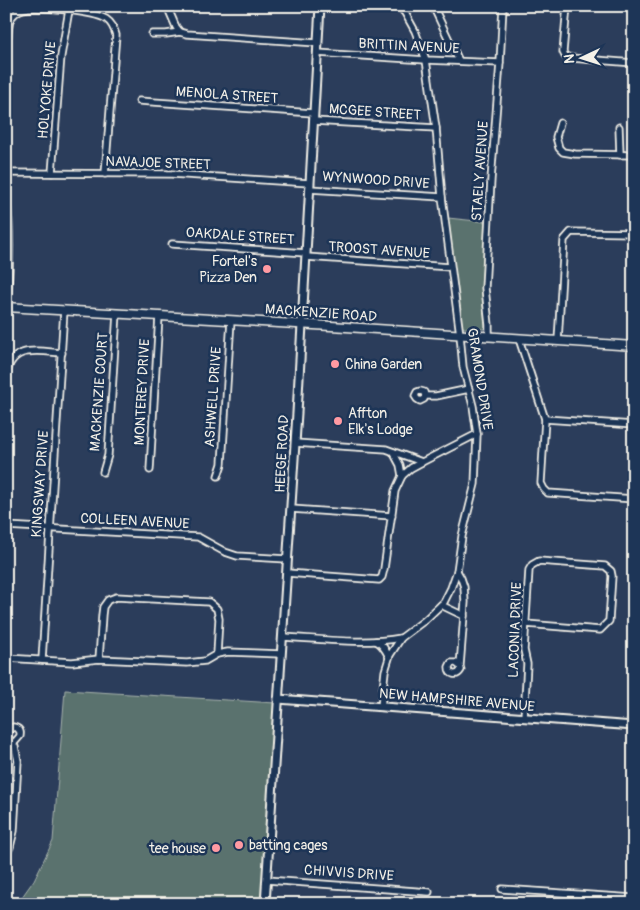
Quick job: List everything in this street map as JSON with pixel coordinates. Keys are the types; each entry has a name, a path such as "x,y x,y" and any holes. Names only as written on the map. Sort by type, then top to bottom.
{"main road":[{"name":"MACKENZIE ROAD","path":"7,307 634,346"}],"street":[{"path":"6,63 10,20 7,9 10,6"},
{"path":"166,6 180,32"},
{"name":"HEEGE ROAD","path":"265,904 291,509 320,6"},
{"name":"GRAMOND DRIVE","path":"382,707 384,672 389,657 401,638 425,620 444,602 457,571 462,536 474,484 477,434 473,406 463,367 442,197 436,128 426,60 415,31 399,6"},
{"path":"433,6 459,61"},
{"name":"STAELY AVENUE","path":"489,336 485,288 502,6"},
{"path":"567,6 563,52 565,56 634,63"},
{"path":"10,20 22,7 32,7 69,10 100,16 108,20 113,26 116,35 106,174"},
{"name":"HOLYOKE DRIVE","path":"52,173 61,56 69,10"},
{"path":"152,34 180,32 318,42"},
{"name":"BRITTIN AVENUE","path":"317,53 500,64"},
{"name":"MENOLA STREET","path":"139,101 313,117"},
{"name":"MCGEE STREET","path":"313,117 436,128"},
{"path":"560,123 556,136 559,148 564,152 575,154 634,155"},
{"path":"619,127 620,155"},
{"name":"NAVAJOE STREET","path":"6,173 171,174 309,186"},
{"name":"WYNWOOD DRIVE","path":"309,186 442,197"},
{"path":"6,196 8,215 7,307"},
{"path":"558,341 564,240 571,232 634,232"},
{"name":"OAKDALE STREET","path":"172,244 306,255"},
{"name":"TROOST AVENUE","path":"306,255 450,267"},
{"name":"KINGSWAY DRIVE","path":"42,660 64,310"},
{"name":"MACKENZIE COURT","path":"102,472 108,455 117,313"},
{"name":"MONTEREY DRIVE","path":"150,470 159,316"},
{"name":"ASHWELL DRIVE","path":"218,476 222,464 231,320"},
{"path":"519,338 545,419 541,484 544,489 548,492 634,499"},
{"path":"6,379 10,362 18,355 29,350 62,353"},
{"path":"425,396 436,396 469,389"},
{"path":"545,419 634,425"},
{"path":"286,573 379,580 384,569 395,491 402,476 422,462 477,434"},
{"path":"295,443 386,449 422,462"},
{"path":"393,452 400,464 402,476"},
{"path":"291,509 392,516"},
{"name":"COLLEEN AVENUE","path":"6,526 198,537 225,552 237,556 287,559"},
{"name":"LACONIA DRIVE","path":"524,718 526,664 524,650 529,570 532,565 539,561 605,566 611,571 609,621 600,630 526,624"},
{"path":"457,571 464,587 465,602 460,666"},
{"path":"99,659 103,608 108,600 116,597 209,602 217,609 220,619 217,654"},
{"path":"441,605 464,616"},
{"path":"282,636 368,642 401,638"},
{"path":"376,641 387,651 389,657"},
{"path":"6,658 72,662 99,659 187,663 205,661 217,654 228,652 281,654"},
{"name":"NEW HAMPSHIRE AVENUE","path":"278,699 634,726"},
{"path":"6,855 14,831 18,761 17,752 6,734 13,727 19,730 20,736 13,744"},
{"name":"CHIVVIS DRIVE","path":"267,880 429,892"},
{"path":"502,889 634,898"}],"green space":[{"path":"448,218 486,222 482,274 484,329 464,328 461,326"},
{"path":"65,690 275,703 261,904 17,904 34,880 53,841"}],"place":[{"name":"Fortel's Pizza Den","path":"267,269"},
{"name":"China Garden","path":"335,364"},
{"name":"Affton Elk's Lodge","path":"338,421"},
{"name":"batting cages","path":"239,845"},
{"name":"tee house","path":"216,848"}]}
